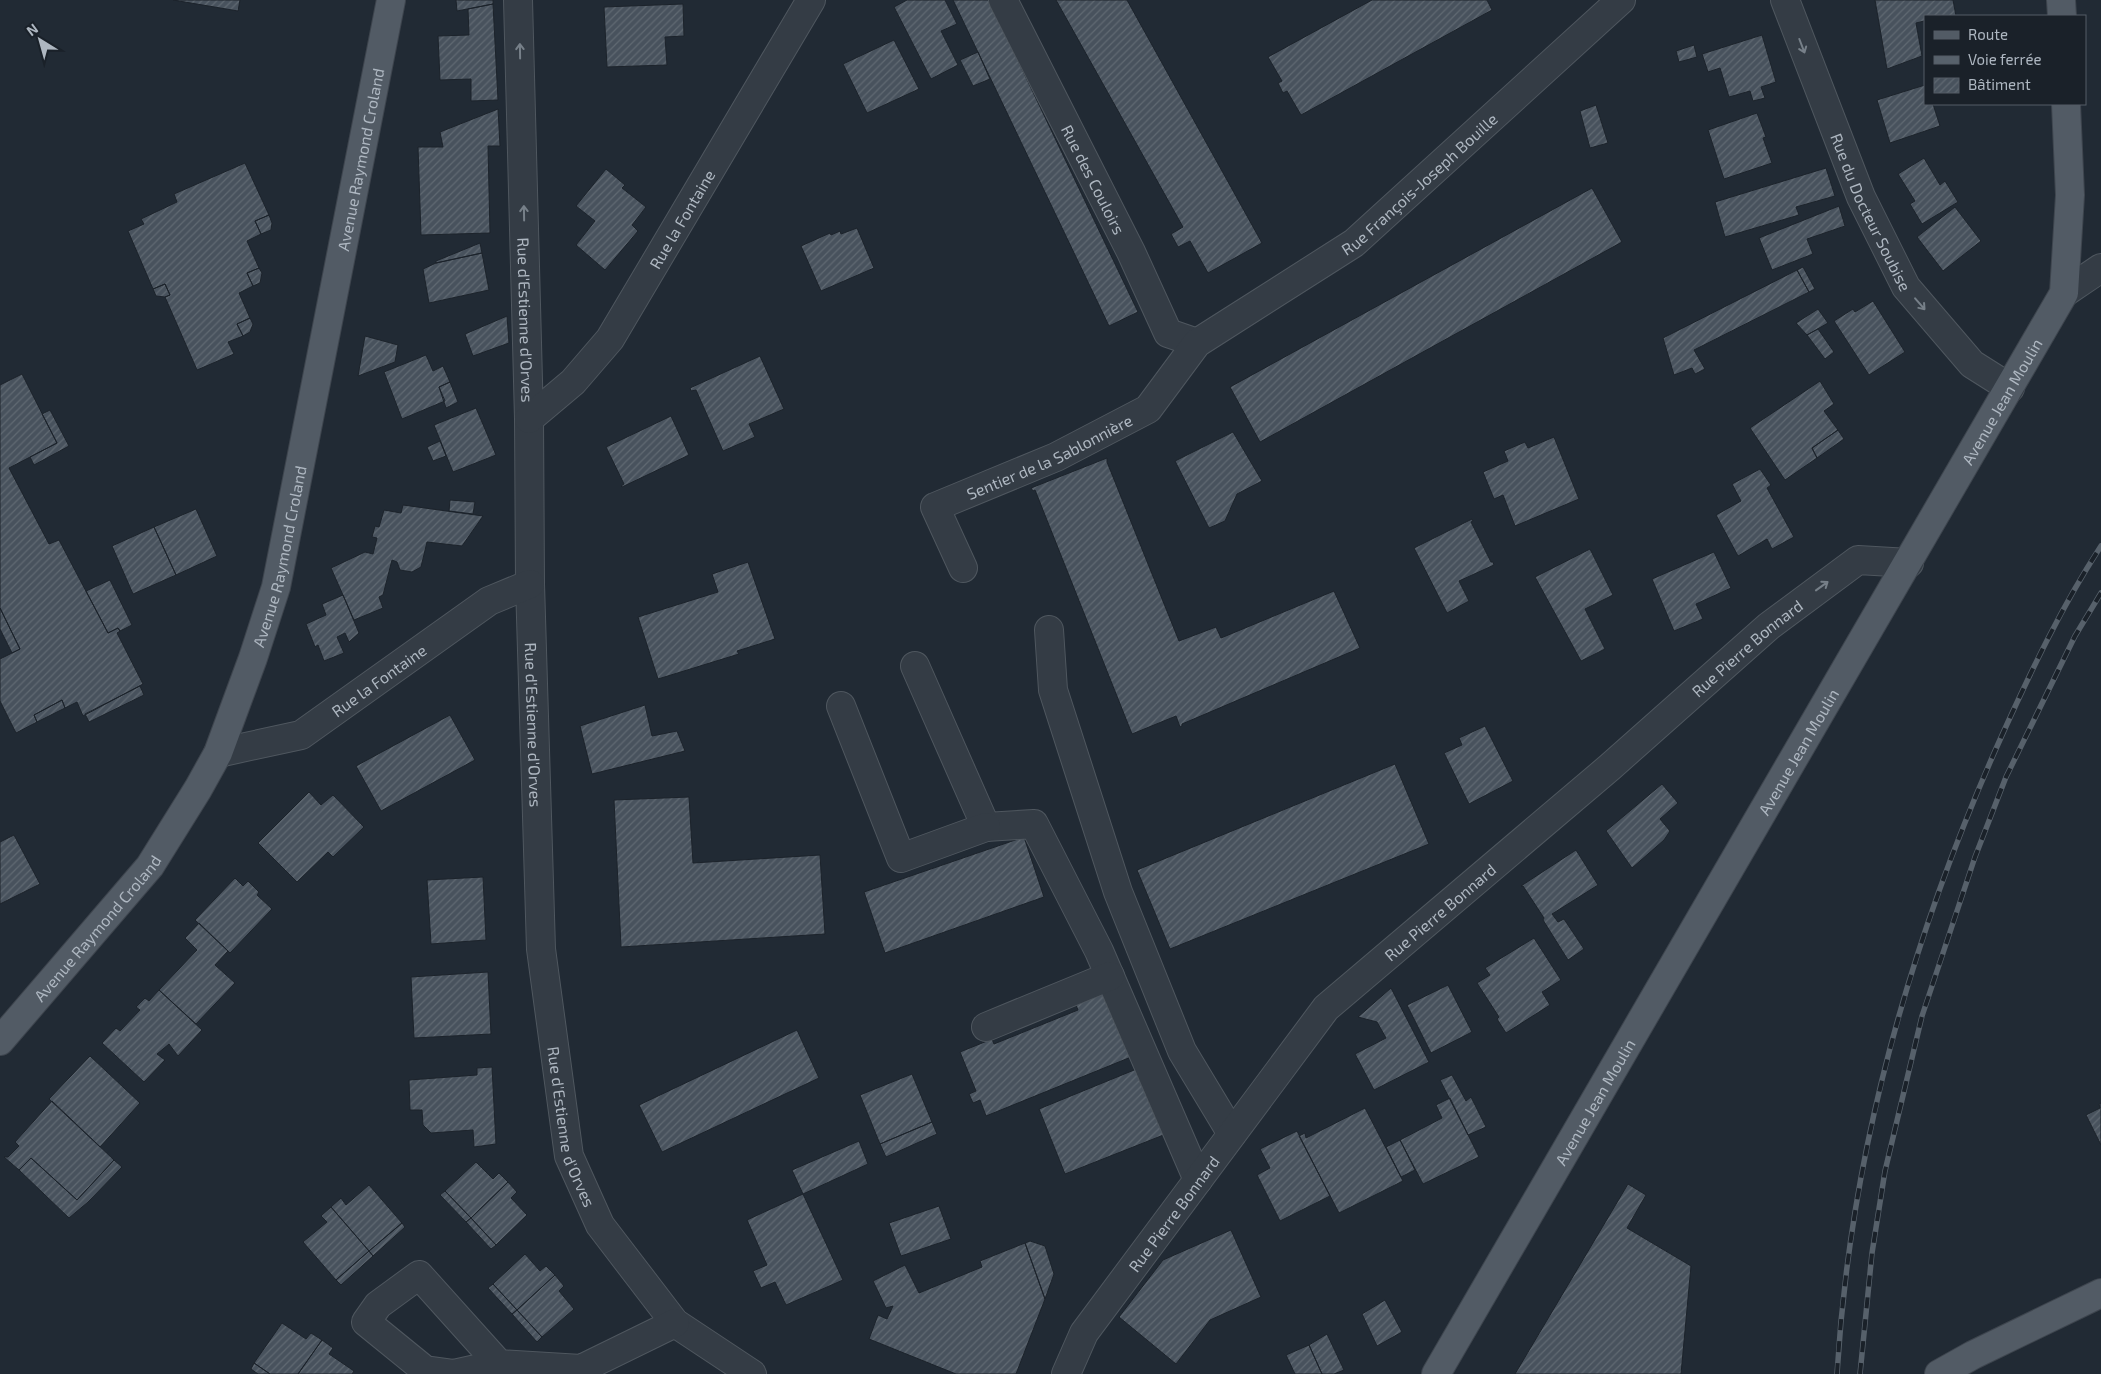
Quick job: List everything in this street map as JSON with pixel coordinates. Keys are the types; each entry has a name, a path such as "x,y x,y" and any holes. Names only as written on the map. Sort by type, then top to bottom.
{"main road":[{"name":"Avenue Raymond Croland","path":"0,1041 150,866 218,753 253,658 276,587 391,0"},
{"path":"2061,0 2062,15"},
{"name":"Avenue Jean Moulin","path":"1436,1374 1909,563 2064,293 2070,195 2066,105"},
{"path":"1939,1374 1973,1355 2101,1293"}],"street":[{"name":"Rue d'Estienne d'Orves","path":"518,0 529,419 530,584 541,949 569,1156 600,1225 675,1323 752,1374"},
{"name":"Rue la Fontaine","path":"529,419 573,382 610,339 811,0"},
{"name":"Rue des Couloirs","path":"1003,0 1131,252 1168,333 1197,343"},
{"name":"Rue François-Joseph Bouille","path":"1197,343 1354,243 1621,0"},
{"name":"Rue du Docteur Soubise","path":"1785,0 1861,198 1906,286 1972,364 2010,388"},
{"path":"2064,293 2101,268"},
{"name":"Sentier de la Sablonnière","path":"963,568 935,507 1056,457 1148,409 1197,343"},
{"name":"Rue Pierre Bonnard","path":"1066,1374 1084,1333 1326,1008 1610,767 1769,626 1858,560 1909,563"},
{"name":"Rue la Fontaine","path":"218,753 301,735 489,601 530,584"},
{"path":"1049,630 1052,690 1118,892 1182,1050 1232,1134"},
{"path":"915,666 986,828"},
{"path":"842,706 901,858 986,828 1034,824 1110,976 1198,1180"},
{"path":"986,1027 1110,976"},
{"path":"499,1364 580,1369 675,1323"}],"building":[{"path":"173,0 240,0 238,11"},
{"path":"456,0 493,0 493,4 457,11"},
{"path":"907,0 945,0 957,24 941,31 958,65 931,79 894,7"},
{"path":"953,0 989,0 1138,312 1109,326"},
{"path":"1056,0 1127,0 1262,243 1208,273 1190,241 1178,247 1171,234 1183,227"},
{"path":"1372,0 1487,0 1492,10 1301,115 1287,91 1283,93 1278,83 1282,81 1268,57"},
{"path":"1875,0 1953,0 1956,15 1924,15 1924,21 1916,23 1922,56 1887,69"},
{"path":"493,4 498,100 471,101 471,79 440,80 438,36 469,35 468,9"},
{"path":"683,4 684,36 665,37 667,65 607,67 604,7"},
{"path":"1762,35 1776,82 1761,87 1765,98 1753,101 1750,91 1729,97 1720,68 1708,72 1702,54"},
{"path":"894,40 919,89 867,113 843,64"},
{"path":"1694,45 1697,57 1679,62 1676,51"},
{"path":"978,52 990,79 973,86 960,60"},
{"path":"1924,85 1924,105 1933,105 1940,126 1890,143 1877,100"},
{"path":"1596,105 1608,143 1590,148 1580,111"},
{"path":"498,109 500,146 488,146 490,233 421,235 418,147 443,147 440,132"},
{"path":"1757,113 1766,137 1763,138 1772,163 1724,179 1708,130"},
{"path":"1924,158 1940,185 1945,181 1958,202 1922,224 1910,204 1915,201 1898,174"},
{"path":"245,163 269,215 255,221 261,234 247,241 259,268 247,273 253,286 239,293 250,318 237,324 243,336 228,342 234,354 197,370 165,297 170,295 165,284 153,289 128,231 144,224 141,219 177,202 174,194"},
{"path":"1826,168 1835,196 1796,207 1799,215 1725,237 1715,202"},
{"path":"606,169 625,185 622,188 646,207 632,225 638,231 605,270 576,245 595,221 576,206"},
{"path":"1592,188 1622,242 1260,442 1230,387"},
{"path":"1839,206 1845,226 1807,239 1813,254 1772,270 1759,238"},
{"path":"1955,207 1981,241 1943,271 1917,237"},
{"path":"269,215 272,223 271,230 261,234 255,221"},
{"path":"857,228 874,268 821,291 801,246 830,233 831,235 840,231 841,234"},
{"path":"480,243 482,253 436,263 436,261"},
{"path":"482,253 489,290 429,303 423,269 436,263"},
{"path":"1803,267 1815,289 1809,292 1797,270"},
{"path":"259,268 262,273 260,283 253,286 247,273"},
{"path":"1797,270 1809,292 1694,350 1705,369 1695,374 1692,368 1674,375 1663,338"},
{"path":"165,284 170,295 165,297 156,296 153,289"},
{"path":"1873,301 1905,352 1869,375 1834,321 1853,309 1855,312"},
{"path":"1818,309 1828,323 1807,335 1796,323"},
{"path":"507,316 509,343 473,356 465,334"},
{"path":"250,318 253,324 250,332 243,336 237,324"},
{"path":"1818,329 1834,352 1825,359 1807,335"},
{"path":"365,336 398,345 395,362 358,376"},
{"path":"426,355 433,371 443,366 450,382 439,387 445,401 402,419 384,372"},
{"path":"760,356 784,409 749,424 755,437 723,451 696,390 691,391 690,388"},
{"path":"22,374 57,443 9,468 49,544 59,540 108,633 118,628 120,631 117,633 143,684 83,716 77,702 65,708 62,700 34,715 37,722 16,733 0,701 0,659 20,649 0,608 0,385"},
{"path":"1820,381 1834,404 1824,411 1838,430 1812,448 1817,458 1785,480 1750,428"},
{"path":"450,382 458,402 446,408 439,387"},
{"path":"476,408 496,455 453,472 434,425"},
{"path":"50,410 69,446 34,465 30,457 57,443 42,414"},
{"path":"671,416 689,455 622,487 624,484 606,447"},
{"path":"1838,430 1844,439 1817,458 1812,448"},
{"path":"1233,432 1262,481 1237,494 1225,521 1209,528 1175,461"},
{"path":"1554,437 1579,499 1515,526 1503,495 1494,499 1483,472 1508,461 1504,451 1525,442 1528,448"},
{"path":"440,441 446,456 433,461 427,447"},
{"path":"1107,458 1179,641 1216,627 1221,638 1334,591 1360,648 1182,724 1180,727 1176,716 1132,734 1035,490 1033,491 1031,488"},
{"path":"1760,469 1771,485 1767,488 1794,537 1772,549 1767,539 1738,556 1716,515 1741,501 1732,484"},
{"path":"450,500 475,502 473,514 449,511"},
{"path":"403,505 483,516 462,546 427,542 421,567 412,572 400,570 397,562 392,560 383,595 379,597 383,608 354,620 331,568 365,552 373,554 377,538 372,537 375,526 379,527 384,510 401,513"},
{"path":"196,509 217,556 176,575 154,527"},
{"path":"1472,519 1473,521 1471,522 1494,565 1459,581 1469,601 1447,613 1414,548"},
{"path":"154,527 176,575 133,594 112,546"},
{"path":"1590,549 1613,595 1585,609 1605,649 1581,661 1535,577"},
{"path":"1714,552 1731,588 1696,604 1703,619 1674,631 1652,579"},
{"path":"748,562 775,639 737,651 739,654 658,679 638,617 718,592 712,574"},
{"path":"110,580 132,625 120,631 118,628 108,633 86,591"},
{"path":"343,595 359,633 349,642 345,633 337,637 344,653 324,661 318,645 315,647 306,624 326,615 322,604"},
{"path":"0,608 20,649 12,653 0,629"},
{"path":"140,686 144,695 89,722 85,714"},
{"path":"62,700 65,708 37,722 34,715"},
{"path":"645,705 652,736 677,731 685,751 592,774 580,726"},
{"path":"450,715 475,760 381,811 356,766"},
{"path":"1485,726 1513,781 1469,804 1444,753 1462,745 1459,738"},
{"path":"1395,764 1429,844 1170,949 1137,870"},
{"path":"1662,784 1678,803 1660,819 1670,831 1664,840 1632,868 1606,831"},
{"path":"309,792 321,805 333,795 364,827 333,857 328,852 297,882 258,843"},
{"path":"689,797 693,863 820,855 825,934 621,947 614,800"},
{"path":"14,835 40,884 0,904 0,842"},
{"path":"1024,837 1044,897 885,953 864,892"},
{"path":"1576,850 1598,885 1552,914 1558,922 1564,919 1584,949 1568,960 1543,920 1544,918 1523,886 1521,886"},
{"path":"483,877 486,940 431,944 427,880"},
{"path":"235,878 243,886 248,881 259,892 257,895 272,909 230,953 195,920"},
{"path":"199,923 228,951 215,965 235,983 196,1024 159,990 197,950 185,938"},
{"path":"1534,938 1561,980 1542,992 1550,1005 1506,1033 1497,1019 1499,1017 1477,983 1490,975 1485,968"},
{"path":"488,972 491,1034 414,1038 411,977"},
{"path":"1448,985 1472,1032 1431,1053 1407,1005"},
{"path":"1391,988 1429,1062 1374,1090 1355,1054 1386,1038 1377,1022 1358,1017"},
{"path":"159,990 202,1030 178,1056 169,1044 157,1054 165,1060 144,1082 102,1043 116,1028 120,1031 140,1010 136,1007 145,998 149,1001"},
{"path":"1106,991 1136,1055 986,1116 980,1100 973,1103 969,1094 976,1091 960,1052 992,1039 994,1044 1078,1010 1076,1005"},
{"path":"797,1030 819,1078 662,1152 639,1105"},
{"path":"90,1056 140,1103 100,1147 49,1099"},
{"path":"492,1067 496,1144 474,1147 473,1130 431,1133 423,1125 422,1110 410,1110 409,1080 477,1075 477,1068"},
{"path":"1139,1068 1166,1134 1065,1174 1039,1109"},
{"path":"912,1074 932,1122 880,1144 860,1095"},
{"path":"1452,1075 1466,1101 1471,1097 1486,1127 1468,1135 1440,1080"},
{"path":"1450,1098 1479,1157 1423,1184 1400,1140 1442,1118 1436,1105"},
{"path":"52,1101 114,1160 77,1200 31,1158 19,1170 4,1157 8,1157 19,1146 15,1142"},
{"path":"2101,1103 2101,1145 2086,1115 2100,1108 2099,1104"},
{"path":"1365,1108 1403,1181 1339,1213 1299,1136 1305,1133 1306,1138"},
{"path":"932,1122 937,1134 886,1157 880,1144"},
{"path":"1297,1131 1330,1196 1280,1221 1257,1175 1270,1168 1260,1149"},
{"path":"1400,1140 1415,1170 1401,1177 1386,1147"},
{"path":"859,1141 868,1164 803,1194 792,1170"},
{"path":"31,1158 77,1200 114,1160 122,1167 88,1202 69,1218 19,1170"},
{"path":"476,1162 493,1179 499,1173 508,1182 471,1218 445,1191"},
{"path":"508,1182 517,1192 511,1198 527,1215 496,1245 471,1218"},
{"path":"1628,1184 1646,1195 1627,1228 1691,1266 1681,1374 1515,1374"},
{"path":"369,1185 402,1223 369,1251 331,1207 341,1198 346,1205"},
{"path":"445,1191 471,1218 466,1222 440,1195"},
{"path":"803,1194 843,1280 786,1305 775,1282 761,1288 753,1271 767,1265 747,1220"},
{"path":"939,1206 951,1239 901,1256 889,1223"},
{"path":"331,1207 369,1251 336,1280 303,1242 327,1222 321,1216"},
{"path":"471,1218 496,1245 491,1249 466,1222"},
{"path":"402,1223 405,1227 373,1256 369,1251"},
{"path":"1231,1230 1261,1297 1210,1320 1176,1364 1119,1317 1163,1260"},
{"path":"1030,1241 1045,1246 1054,1274 1045,1299 1025,1243"},
{"path":"1025,1243 1045,1299 1016,1374 956,1374 869,1339 878,1315 887,1319 893,1306 886,1308 873,1281 905,1265 919,1293 982,1267 980,1261"},
{"path":"369,1251 373,1256 341,1285 336,1280"},
{"path":"525,1254 540,1271 546,1266 555,1275 517,1310 493,1284"},
{"path":"555,1275 564,1286 559,1291 574,1309 542,1337 517,1310"},
{"path":"493,1284 517,1310 512,1314 488,1288"},
{"path":"1385,1300 1402,1332 1377,1346 1362,1314"},
{"path":"517,1310 542,1337 537,1342 512,1314"},
{"path":"282,1323 306,1339 311,1333 322,1340 298,1374 270,1374 254,1363"},
{"path":"1327,1334 1344,1370 1334,1374 1322,1374 1309,1345"},
{"path":"322,1340 333,1348 329,1354 354,1371 352,1374 298,1374"},
{"path":"1309,1345 1322,1374 1295,1374 1286,1355"},
{"path":"254,1363 270,1374 258,1374 251,1369"}],"railway":[{"path":"1837,1374 1844,1291 1871,1127 1891,1046 1914,966 1940,887 1970,809 2003,733 2048,638 2101,546"},
{"path":"1860,1374 1872,1253 1885,1171 1922,1016 1975,857 2006,777 2075,636 2101,593"}]}
